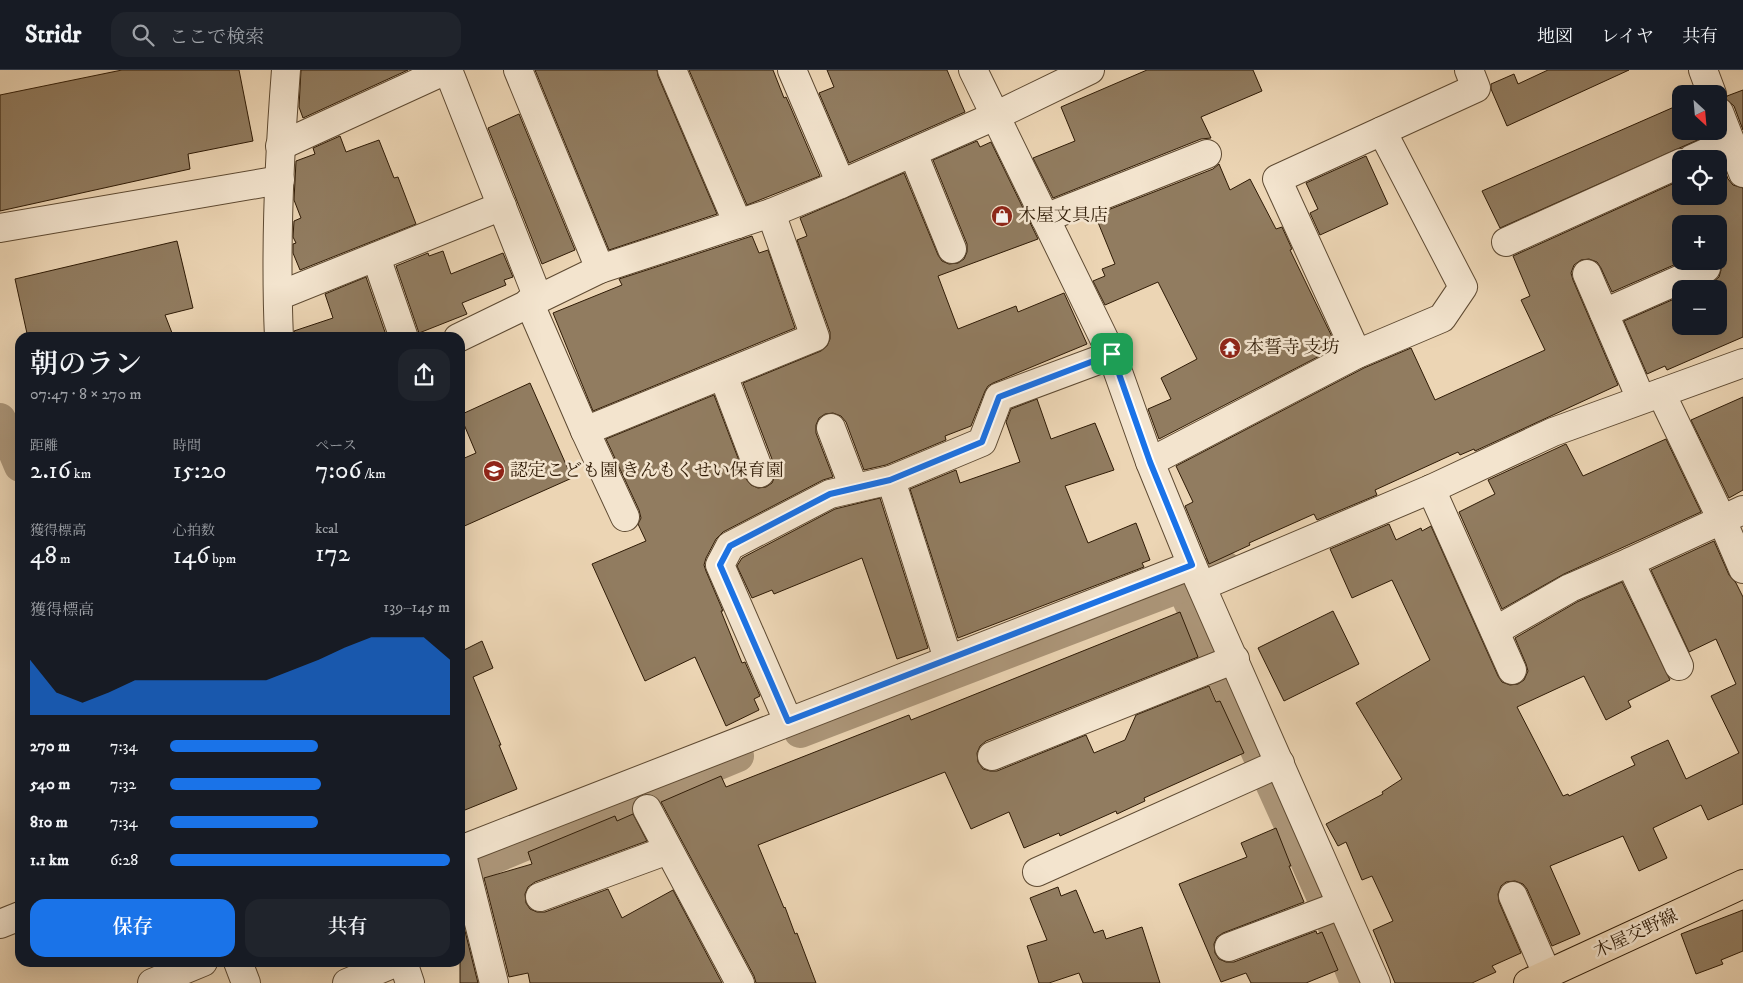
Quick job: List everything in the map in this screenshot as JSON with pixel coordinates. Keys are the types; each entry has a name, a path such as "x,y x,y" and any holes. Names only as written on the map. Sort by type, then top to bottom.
{"main road":[{"name":"木屋交野線","path":"1538,979 1743,884"}],"street":[{"path":"280,332 278,296 280,146 286,70"},
{"path":"280,146 447,70 502,206 533,300 585,431 626,517"},
{"path":"518,70 600,269"},
{"path":"672,70 738,224"},
{"path":"792,70 841,184"},
{"path":"973,70 1112,354 1150,462 1198,577 1223,664 1330,909 1376,983"},
{"path":"465,334 600,269 771,213 841,184 995,116 1090,70"},
{"path":"1357,354 1277,179 1476,88 1469,70"},
{"path":"1703,70 1709,85"},
{"path":"1150,462 1357,354 1442,318 1463,287 1382,130"},
{"path":"1728,137 1743,173"},
{"path":"1712,150 1730,142"},
{"path":"913,153 952,250"},
{"path":"1046,218 1207,154"},
{"path":"1506,242 1672,167"},
{"path":"0,228 280,180"},
{"path":"278,296 502,206"},
{"path":"585,431 815,337 771,213"},
{"path":"376,257 402,332"},
{"path":"1604,314 1702,270"},
{"path":"1587,274 1604,314 1644,392 1732,515 1743,569"},
{"path":"788,721 720,565 730,546 830,494 890,480 982,442 999,397 1112,354"},
{"path":"465,851 788,721 948,659 1198,577 1431,489 1644,392 1743,363"},
{"path":"723,375 760,473"},
{"path":"831,428 854,488"},
{"path":"890,480 948,659"},
{"path":"1431,489 1512,670"},
{"path":"1495,631 1570,588 1732,515"},
{"path":"1630,562 1679,666"},
{"path":"992,756 1223,664"},
{"path":"1037,872 1269,768"},
{"path":"647,809 740,983"},
{"path":"540,897 668,850"},
{"path":"465,860 494,983"},
{"path":"1513,896 1538,979"},
{"path":"1229,947 1330,909"},
{"path":"0,924 15,918"},
{"path":"152,983 192,967"},
{"path":"240,967 246,983"},
{"path":"347,983 384,967"},
{"path":"405,967 410,983"}],"building":[{"path":"122,70 239,70 253,141 188,154 190,169 0,211 0,95"},
{"path":"301,70 408,70 303,118 299,107"},
{"path":"535,70 657,70 717,214 609,250"},
{"path":"689,70 773,70 820,176 747,205"},
{"path":"827,70 947,70 965,112 849,163 819,93 834,87"},
{"path":"1147,70 1253,70 1262,91 1201,117 1211,138 1201,139 1053,198 1033,158 1075,141 1061,107"},
{"path":"1548,70 1629,70 1507,126 1491,89 1491,84 1514,74 1518,84"},
{"path":"1743,90 1743,130 1734,106 1728,101 1728,96"},
{"path":"1672,108 1672,140 1698,140 1500,228 1482,191"},
{"path":"519,114 575,250 542,264 488,128"},
{"path":"340,136 346,152 379,140 394,178 398,177 416,224 300,270 293,253 293,244 296,243 293,237 294,221 301,218 294,200 296,161 315,154 313,148"},
{"path":"977,141 980,147 991,142 1038,239 938,276 958,329 1016,306 1018,312 1064,293 1087,344 988,386 971,426 945,436 946,440 886,465 864,470 846,422 841,416 833,413 825,414 819,418 816,425 816,433 833,477 823,480 723,532 716,539 706,558 704,565 723,611 721,611 742,663 745,662 760,696 754,699 759,710 726,726 695,657 645,681 592,564 646,541 638,524 641,518 639,510 606,439 714,395 746,479 751,485 758,488 766,487 772,483 775,476 775,467 743,383 821,351 827,346 830,339 830,332 797,240 807,236 800,218 904,173 938,255 942,261 949,264 958,263 964,259 967,252 967,244 933,160"},
{"path":"1366,156 1388,204 1320,235 1310,213 1318,209 1306,183"},
{"path":"1219,164 1230,190 1250,179 1276,229 1282,227 1292,249 1290,250 1337,347 1159,439 1148,409 1171,399 1161,378 1197,359 1158,282 1105,305 1093,281 1105,276 1102,269 1115,264 1095,215 1213,169"},
{"path":"1727,176 1733,185 1743,188 1743,337 1667,370 1665,366 1647,374 1624,321 1672,300 1672,335 1727,335 1727,280 1715,280 1719,277 1721,270 1727,270 1727,215 1672,215 1672,266 1612,292 1597,262 1589,259 1581,260 1574,265 1571,273 1618,385 1475,451 1474,449 1460,455 1458,452 1375,490 1377,495 1317,520 1314,514 1249,543 1250,545 1209,564 1185,506 1193,502 1176,466 1364,368 1411,348 1435,400 1545,350 1521,300 1530,296 1513,256 1672,184 1672,205 1727,205"},
{"path":"752,236 759,253 768,250 795,328 593,411 553,313 622,285 619,279"},
{"path":"177,241 193,308 165,315 172,332 27,332 15,279"},
{"path":"443,251 451,274 503,253 513,277 504,280 506,285 462,303 467,314 419,332 396,266 428,253 429,256"},
{"path":"366,277 385,332 294,332 333,318 325,294"},
{"path":"530,383 572,478 465,526 465,458 476,453 465,427 465,413"},
{"path":"1743,397 1743,490 1729,498 1691,420"},
{"path":"1037,399 1051,439 1095,423 1114,470 1065,486 1088,543 1136,523 1150,560 1142,563 1144,567 958,638 910,489 956,470 960,483 1020,462 1006,422 1011,409"},
{"path":"1666,439 1701,512 1564,574 1502,609 1459,512 1495,494 1488,480 1566,444 1583,476"},
{"path":"880,498 928,648 897,659 862,558 774,594 772,590 752,598 737,566 742,558 835,509"},
{"path":"1389,524 1396,540 1421,528 1422,531 1431,526 1498,676 1502,682 1510,685 1518,684 1524,680 1528,671 1515,638 1577,602 1622,582 1670,680 1628,701 1631,707 1606,720 1584,676 1517,707 1563,796 1568,794 1569,796 1635,765 1631,757 1668,740 1686,779 1739,753 1711,696 1736,684 1716,639 1689,652 1651,570 1714,541 1729,575 1736,583 1743,597 1743,804 1708,820 1701,805 1653,828 1667,858 1639,871 1623,836 1550,866 1580,934 1552,946 1527,889 1523,884 1515,881 1506,882 1501,886 1498,894 1499,902 1521,953 1492,966 1496,972 1472,983 1395,983 1373,930 1393,921 1372,876 1362,880 1346,842 1338,846 1326,824 1383,794 1382,792 1402,779 1356,703 1430,660 1392,580 1352,598 1330,549"},
{"path":"1333,611 1359,664 1284,701 1258,648"},
{"path":"1180,612 1198,657 986,741 980,746 977,753 978,762 983,769 997,771 1086,735 1094,753 1125,740 1136,715 1209,686 1216,702 1220,701 1244,753 1144,798 1145,801 1117,814 1116,811 1060,836 1059,833 1024,848 1009,812 971,829 945,772 758,845 795,934 797,933 816,983 756,983 661,802 721,776 726,787 909,715 911,720"},
{"path":"482,641 493,668 473,677 517,789 465,810 465,650"},
{"path":"633,814 647,841 535,882 528,887 525,894 526,903 530,909 537,912 545,912 608,889 622,918 673,890 722,983 530,983 528,973 509,977 484,878 532,864 528,852 615,816 617,821"},
{"path":"1276,828 1304,902 1223,933 1217,937 1214,944 1215,953 1219,959 1226,962 1234,962 1316,931 1317,934 1322,932 1338,970 1306,983 1251,983 1246,973 1221,982 1179,884 1247,857 1241,843"},
{"path":"1058,887 1061,896 1076,890 1094,933 1103,930 1106,939 1142,927 1160,983 1083,983 1079,973 1049,983 1039,983 1027,946 1047,940 1030,898"},
{"path":"1743,910 1743,951 1721,960 1723,964 1696,974 1681,934"},
{"path":"465,931 478,983 460,983 460,967 465,967"}],"waterway":[{"path":"0,419 15,454"},
{"path":"800,732 1182,586 1225,567"},
{"path":"1182,586 1321,894 1356,983"},
{"path":"465,870 738,756"}],"place":[{"name":"木屋文具店","path":"1002,216"},
{"name":"本誓寺 支坊","path":"1230,348"},
{"name":"認定こども園 きんもくせい保育園","path":"494,471"}],"route":[{"path":"1112,354 1150,462 1192,565 788,721 720,565 730,546 830,494 890,480 982,442 999,397 1112,354"}]}
